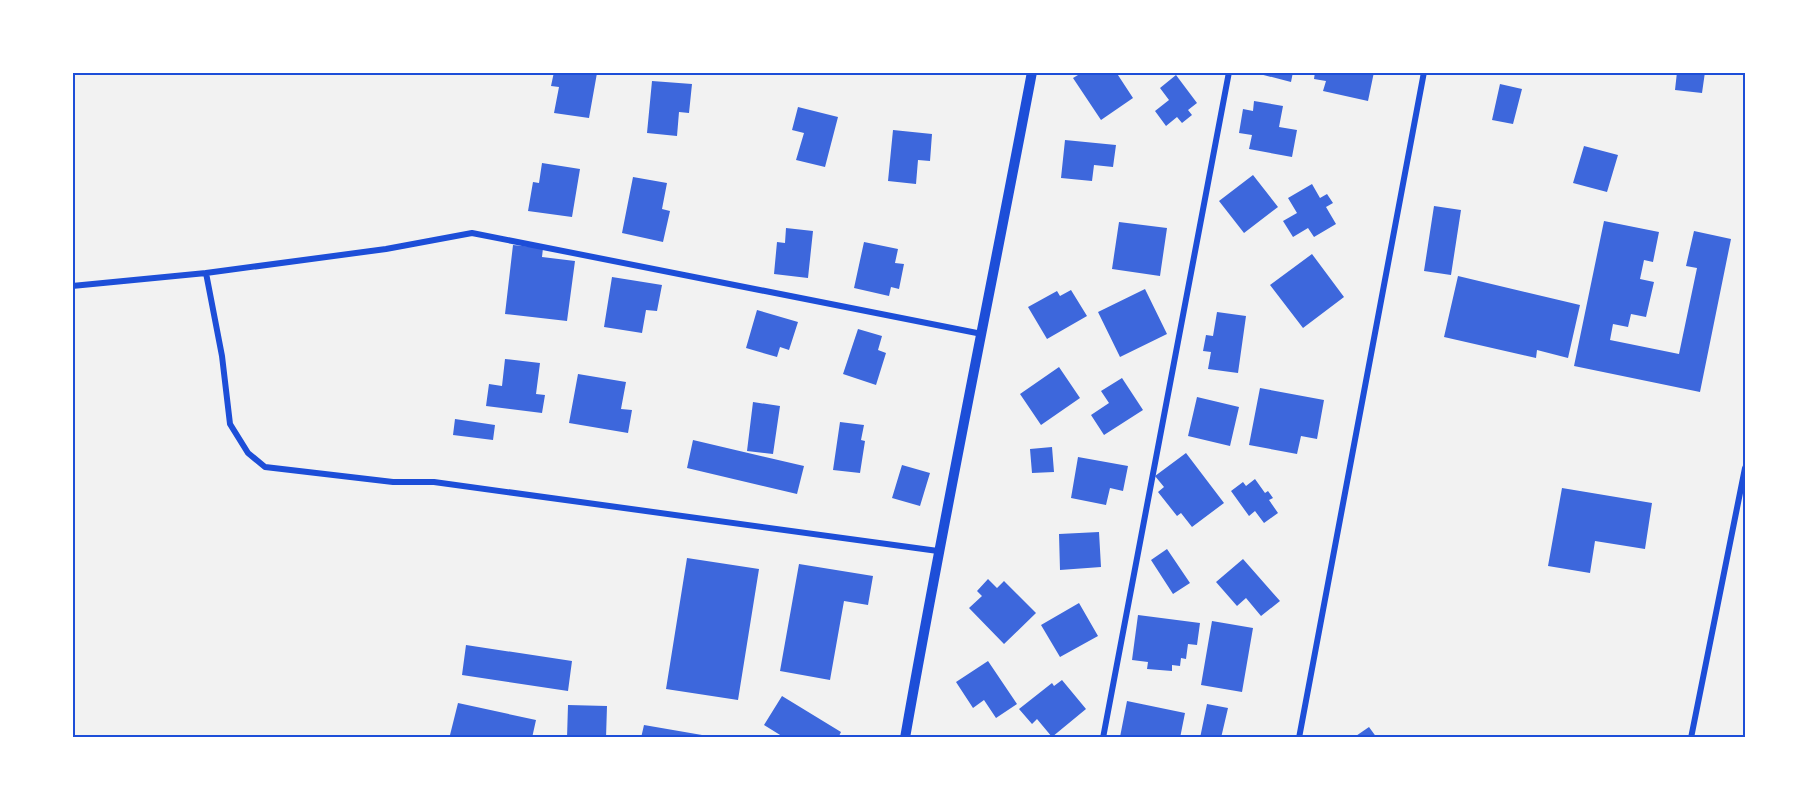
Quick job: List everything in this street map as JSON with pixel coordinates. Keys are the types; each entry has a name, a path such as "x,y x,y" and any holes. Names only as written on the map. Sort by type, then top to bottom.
{"street":[{"path":"905,738 938,551 1032,72"},
{"path":"1103,738 1229,72"},
{"path":"1299,738 1424,72"},
{"path":"72,286 206,273 386,249 472,233 982,334"},
{"path":"206,273 222,356 230,424 248,453 265,467 393,482 434,482 938,551"},
{"path":"1691,738 1745,468"}],"building":[{"path":"554,72 597,73 589,118 554,113 559,87 551,86"},
{"path":"1083,72 1116,72 1133,98 1101,120 1073,78"},
{"path":"1252,72 1293,72 1291,82"},
{"path":"1315,72 1374,72 1368,101 1323,91 1326,81 1314,79"},
{"path":"1677,72 1705,72 1702,93 1675,90"},
{"path":"1176,75 1197,103 1188,110 1192,115 1182,123 1177,117 1166,126 1155,111 1169,100 1160,88"},
{"path":"652,81 692,84 689,113 679,112 677,136 647,133"},
{"path":"1500,84 1522,89 1513,124 1492,120"},
{"path":"1254,101 1283,106 1279,127 1297,130 1292,157 1249,149 1252,135 1239,133 1243,109 1253,111"},
{"path":"798,107 838,117 825,167 796,160 804,133 792,130"},
{"path":"893,130 932,134 930,161 918,160 916,184 888,181"},
{"path":"1065,140 1116,145 1113,167 1094,165 1092,181 1061,178"},
{"path":"1584,146 1618,155 1607,192 1573,183"},
{"path":"542,163 580,169 572,217 528,211 533,182 539,183"},
{"path":"1253,175 1278,207 1244,233 1219,201"},
{"path":"633,177 667,183 662,209 670,211 663,242 622,233"},
{"path":"1312,184 1320,198 1327,194 1333,203 1326,207 1336,224 1314,237 1308,228 1293,237 1283,221 1297,213 1288,198"},
{"path":"1434,206 1461,210 1451,275 1424,271"},
{"path":"1604,221 1659,232 1653,262 1644,260 1640,279 1654,282 1646,317 1631,314 1628,327 1613,324 1610,340 1679,354 1697,268 1686,266 1694,231 1731,239 1700,392 1574,366"},
{"path":"1119,222 1167,228 1160,276 1112,269"},
{"path":"786,228 813,231 808,278 774,274 777,242 785,243"},
{"path":"864,242 898,249 895,263 904,264 899,289 891,287 889,296 854,288"},
{"path":"513,245 543,248 542,257 575,261 567,321 505,314"},
{"path":"1312,254 1344,297 1303,328 1270,285"},
{"path":"1458,276 1580,305 1568,358 1537,350 1536,358 1444,337"},
{"path":"612,277 662,285 657,311 646,310 642,333 604,327"},
{"path":"1145,289 1167,334 1120,357 1098,312"},
{"path":"1071,290 1087,316 1047,339 1028,307 1057,291 1060,296"},
{"path":"757,310 798,322 789,350 780,347 777,357 746,348"},
{"path":"1217,312 1246,316 1238,373 1208,369 1211,352 1203,351 1206,335 1213,336"},
{"path":"858,329 882,336 878,350 886,353 876,385 843,374"},
{"path":"505,359 540,363 536,394 545,395 542,413 486,406 489,384 502,386"},
{"path":"1059,367 1080,398 1041,425 1020,394"},
{"path":"578,374 626,382 621,409 632,410 628,433 569,423"},
{"path":"1122,378 1143,410 1104,435 1091,415 1109,403 1101,391"},
{"path":"1260,388 1324,400 1317,439 1301,436 1297,454 1249,445"},
{"path":"1197,397 1239,407 1230,446 1188,436"},
{"path":"753,402 780,406 773,454 747,451"},
{"path":"455,419 495,425 493,440 453,435"},
{"path":"840,422 864,425 861,440 865,441 860,473 833,470"},
{"path":"693,440 804,466 797,494 687,468"},
{"path":"1052,447 1054,472 1032,473 1030,449"},
{"path":"1186,453 1224,503 1192,527 1181,513 1177,516 1158,492 1164,487 1155,476"},
{"path":"1078,457 1128,466 1123,491 1110,488 1106,505 1071,498"},
{"path":"902,465 930,473 920,506 892,498"},
{"path":"1255,479 1265,493 1268,491 1273,498 1269,500 1278,513 1264,523 1255,511 1249,516 1231,491 1243,482 1246,486"},
{"path":"1562,488 1652,503 1645,549 1595,541 1590,573 1548,566"},
{"path":"1099,532 1101,567 1060,570 1059,534"},
{"path":"1167,549 1190,583 1173,594 1151,560"},
{"path":"687,558 759,569 738,700 666,689"},
{"path":"1243,559 1280,601 1261,616 1246,598 1237,606 1216,582"},
{"path":"799,564 873,576 868,605 844,601 830,680 780,671"},
{"path":"988,579 997,588 1004,581 1036,613 1004,644 969,608 982,596 977,591"},
{"path":"1079,603 1098,636 1060,657 1041,625"},
{"path":"1138,615 1200,623 1197,645 1188,644 1186,659 1181,658 1180,666 1172,665 1172,671 1147,669 1148,662 1132,660"},
{"path":"1212,621 1253,628 1242,692 1201,685"},
{"path":"466,645 572,661 568,691 462,675"},
{"path":"988,661 1017,704 996,718 984,700 973,708 956,682"},
{"path":"1062,680 1086,709 1052,737 1037,719 1032,724 1019,709 1052,683 1054,686"},
{"path":"782,696 841,732 838,738 785,738 764,725"},
{"path":"1127,701 1185,713 1180,738 1120,737"},
{"path":"458,703 536,720 532,738 464,738 450,735"},
{"path":"1207,704 1228,708 1221,738 1200,738"},
{"path":"568,705 607,706 606,738 567,738"},
{"path":"644,725 702,735 701,738 641,738"},
{"path":"1369,727 1377,738 1353,738"}]}
